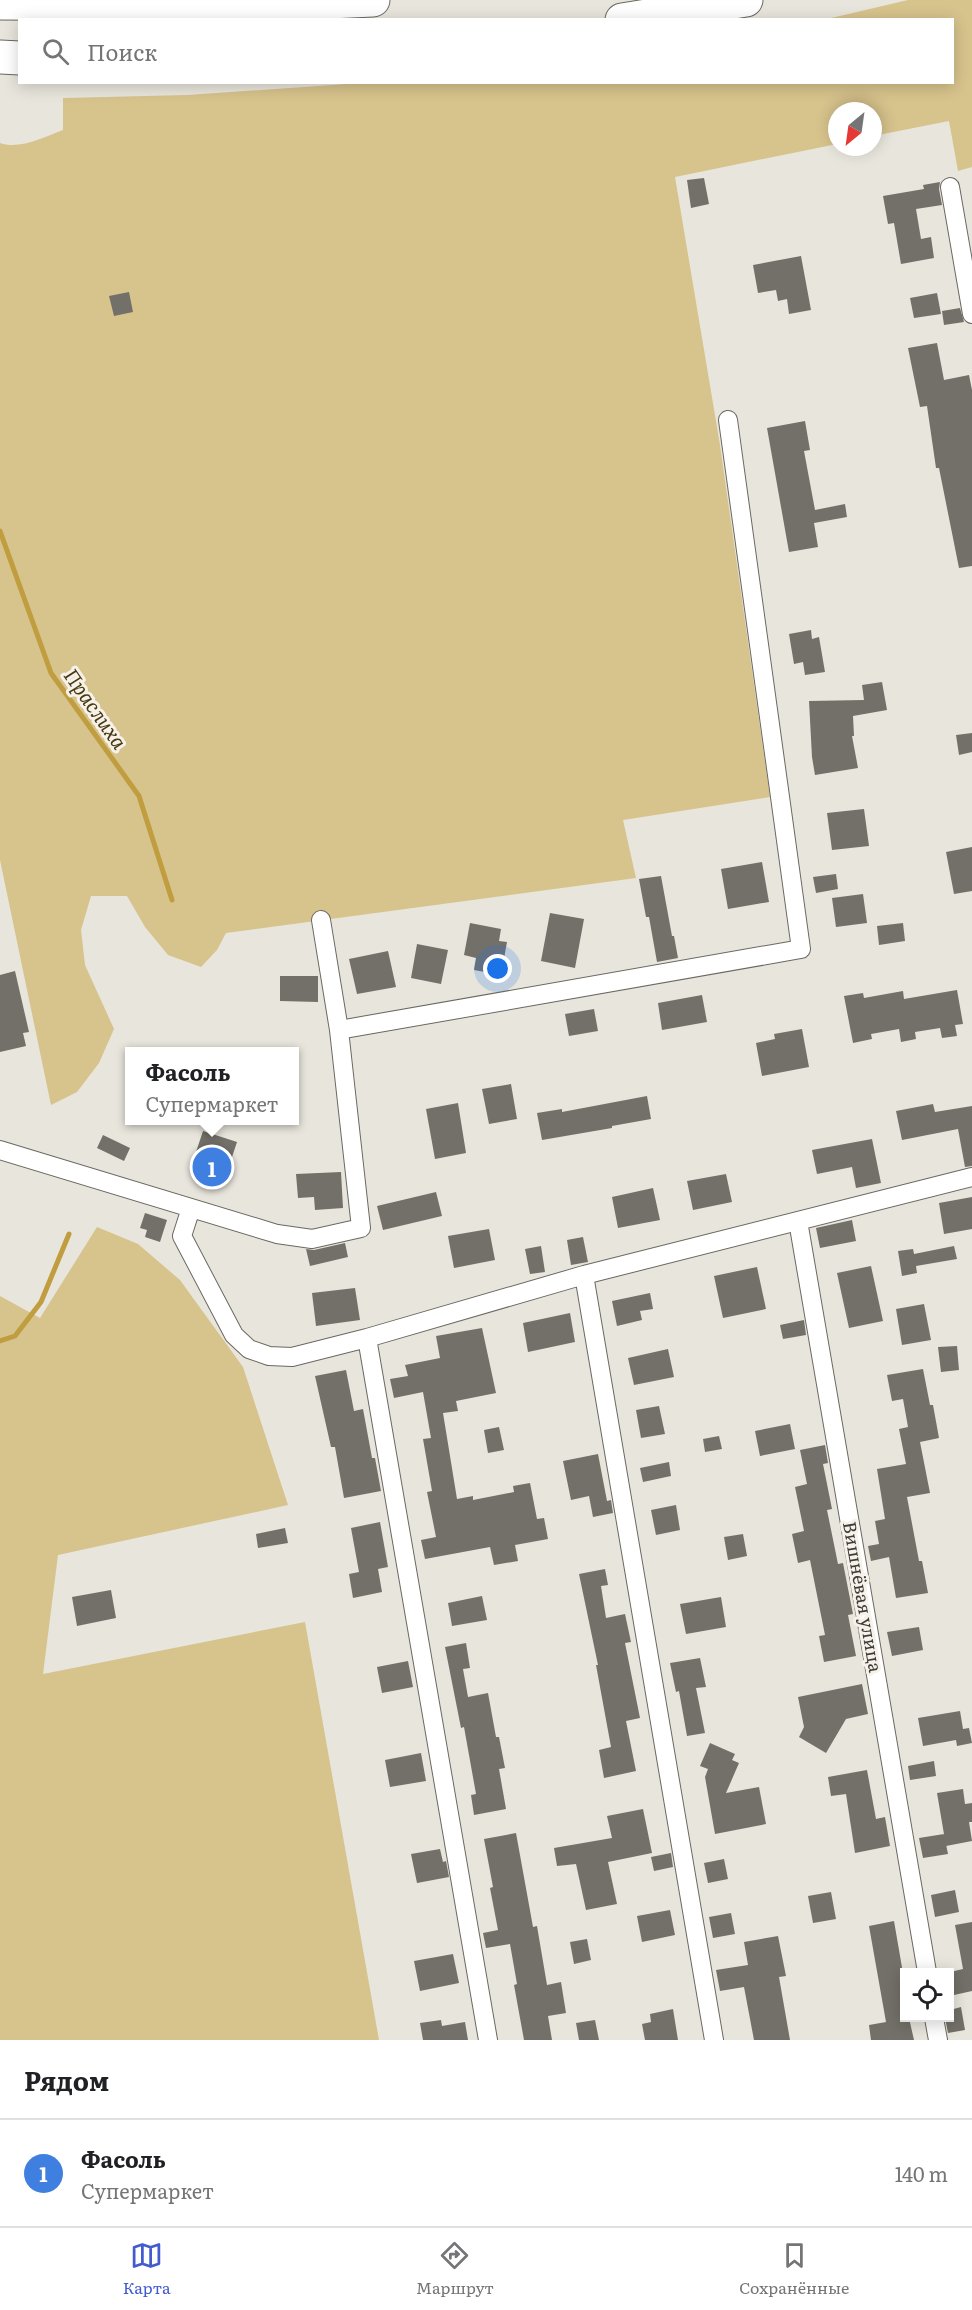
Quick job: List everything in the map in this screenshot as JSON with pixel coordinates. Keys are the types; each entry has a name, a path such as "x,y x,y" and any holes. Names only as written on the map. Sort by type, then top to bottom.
{"highway":[{"path":"11,3 261,5 373,0"},
{"path":"634,18 746,0"},
{"path":"0,57 18,58"}],"street":[{"path":"950,187 972,314"},
{"path":"339,1030 801,949 728,420"},
{"path":"0,1150 277,1234 312,1239 361,1228 339,1030 321,920"},
{"path":"191,1208 182,1236 234,1335 249,1349 269,1356 292,1357 367,1338 584,1275 972,1177"},
{"name":"Вишнёвая улица","path":"798,1221 926,1968"},
{"path":"584,1275 714,2040"},
{"path":"367,1338 488,2040"},
{"path":"935,2022 938,2040"}],"shaded area":[{"path":"908,0 972,0 972,167 958,171 949,121 882,134 882,102 828,102 828,146 675,177 720,445 770,797 623,820 636,878 226,933 217,950 201,967 168,955 145,927 127,896 91,896 81,930 85,965 114,1029 99,1063 77,1092 51,1105 0,860 0,143 24,144 63,130 63,98 187,95 347,84 954,84 954,18 831,18"},
{"path":"97,1227 138,1244 180,1280 243,1367 288,1505 58,1555 43,1674 305,1622 379,2040 0,2040 0,1296 40,1318"}],"building":[{"path":"704,178 709,204 691,208 687,180"},
{"path":"940,182 942,205 916,209 921,239 931,237 934,258 901,264 894,223 888,224 883,196 924,189 923,185"},
{"path":"801,256 811,310 789,314 787,299 778,301 776,290 758,293 753,265"},
{"path":"129,292 133,312 114,316 109,296"},
{"path":"937,293 941,314 914,318 910,298"},
{"path":"960,308 964,322 944,325 942,311"},
{"path":"937,343 944,380 969,375 972,390 972,566 959,568 939,468 936,468 927,406 920,407 908,348"},
{"path":"805,421 810,450 804,451 815,510 845,504 847,517 814,523 818,547 789,552 767,428"},
{"path":"811,630 812,639 819,637 825,672 805,675 803,662 794,664 789,634"},
{"path":"882,682 887,710 853,716 854,736 852,736 858,768 815,775 809,701 864,700 862,685"},
{"path":"972,733 972,752 959,755 956,735"},
{"path":"864,809 869,846 832,850 827,813"},
{"path":"972,847 972,891 954,894 946,852"},
{"path":"762,862 769,902 728,909 721,869"},
{"path":"836,874 838,889 816,893 813,877"},
{"path":"661,876 678,958 657,962 639,879"},
{"path":"863,894 867,923 836,927 832,898"},
{"path":"550,913 584,919 575,968 541,961"},
{"path":"470,923 501,929 499,941 507,942 501,975 474,970 476,958 464,955"},
{"path":"903,923 905,941 879,945 877,926"},
{"path":"417,944 448,950 441,984 411,978"},
{"path":"388,951 396,987 357,994 349,959"},
{"path":"15,971 29,1032 23,1033 26,1046 0,1052 0,975"},
{"path":"280,976 318,976 318,1002 280,1001"},
{"path":"957,990 963,1024 955,1025 957,1036 942,1038 940,1028 915,1032 916,1039 901,1042 899,1029 871,1034 872,1039 853,1043 844,996 863,993 864,998 903,991 904,999"},
{"path":"702,995 707,1022 662,1030 658,1003"},
{"path":"594,1009 598,1031 569,1036 565,1014"},
{"path":"802,1029 809,1067 762,1076 756,1043 775,1039 774,1034"},
{"path":"511,1084 517,1119 489,1124 482,1089"},
{"path":"647,1096 651,1119 542,1140 537,1113 562,1109 562,1112"},
{"path":"458,1103 466,1153 435,1159 426,1109"},
{"path":"933,1104 935,1112 972,1106 972,1166 965,1167 958,1129 902,1140 896,1111"},
{"path":"203,1131 237,1142 224,1181 190,1170"},
{"path":"103,1135 130,1148 124,1161 97,1148"},
{"path":"872,1139 881,1183 856,1188 852,1167 817,1174 812,1150"},
{"path":"341,1172 343,1208 315,1210 314,1197 298,1198 296,1174"},
{"path":"726,1174 732,1202 693,1210 687,1181"},
{"path":"653,1188 660,1220 618,1228 612,1197"},
{"path":"436,1192 442,1216 383,1230 377,1206"},
{"path":"972,1197 972,1229 944,1234 939,1203"},
{"path":"145,1213 167,1220 160,1242 145,1237 147,1230 140,1228"},
{"path":"852,1220 856,1241 820,1248 816,1228"},
{"path":"489,1229 495,1260 454,1268 448,1236"},
{"path":"583,1237 588,1262 571,1265 567,1240"},
{"path":"345,1243 348,1257 310,1266 306,1249 314,1250"},
{"path":"541,1246 545,1272 530,1274 525,1249"},
{"path":"954,1246 957,1259 916,1266 917,1273 902,1276 898,1251 913,1249 914,1254"},
{"path":"871,1266 883,1321 849,1328 837,1273"},
{"path":"757,1267 766,1309 723,1318 714,1276"},
{"path":"355,1288 360,1320 316,1326 312,1293"},
{"path":"650,1293 653,1309 640,1311 642,1320 617,1326 612,1301"},
{"path":"924,1304 931,1340 902,1345 896,1309"},
{"path":"570,1313 575,1342 528,1352 523,1323"},
{"path":"804,1320 806,1335 783,1339 780,1325"},
{"path":"482,1328 496,1393 456,1401 458,1411 443,1413 457,1499 473,1496 473,1500 514,1492 513,1486 530,1483 537,1519 544,1518 548,1539 515,1545 518,1561 494,1565 490,1547 425,1559 421,1540 436,1537 427,1492 432,1491 423,1439 431,1438 423,1392 394,1398 390,1379 408,1376 405,1365 440,1358 436,1336"},
{"path":"957,1346 959,1370 941,1372 938,1347"},
{"path":"668,1349 674,1377 634,1385 628,1358"},
{"path":"923,1369 939,1438 920,1442 930,1493 907,1497 919,1561 922,1561 928,1593 896,1598 889,1557 871,1561 868,1546 879,1544 875,1521 885,1519 877,1469 906,1464 899,1429 908,1427 903,1399 892,1401 887,1375"},
{"path":"346,1370 354,1411 363,1409 381,1491 344,1498 335,1447 331,1447 315,1376"},
{"path":"659,1406 665,1434 641,1438 636,1410"},
{"path":"790,1424 795,1449 760,1456 755,1431"},
{"path":"499,1427 504,1450 488,1453 484,1430"},
{"path":"719,1436 722,1449 705,1452 703,1439"},
{"path":"825,1445 828,1463 823,1464 832,1509 827,1510 838,1564 843,1563 853,1614 848,1615 856,1656 824,1662 819,1636 825,1635 810,1560 798,1563 792,1534 804,1531 795,1487 807,1484 800,1450"},
{"path":"598,1454 607,1501 611,1500 613,1513 593,1517 589,1496 571,1500 563,1461"},
{"path":"669,1462 671,1476 643,1482 640,1468"},
{"path":"676,1505 680,1530 656,1535 651,1510"},
{"path":"380,1522 388,1567 378,1569 382,1592 353,1598 349,1574 359,1572 351,1528"},
{"path":"285,1528 288,1543 258,1548 256,1534"},
{"path":"743,1534 747,1556 728,1560 724,1537"},
{"path":"605,1569 608,1585 601,1586 606,1618 625,1614 631,1642 625,1643 640,1718 626,1721 636,1771 604,1778 599,1750 611,1747 596,1665 598,1665 579,1574"},
{"path":"111,1590 116,1618 77,1626 72,1597"},
{"path":"482,1596 487,1620 452,1626 448,1603"},
{"path":"721,1597 726,1627 686,1634 680,1604"},
{"path":"919,1627 923,1650 892,1656 887,1632"},
{"path":"466,1643 470,1668 463,1669 468,1697 488,1693 496,1737 499,1737 505,1768 499,1769 506,1809 474,1815 471,1795 476,1794 464,1727 461,1728 445,1647"},
{"path":"700,1658 706,1687 696,1688 705,1733 687,1736 679,1691 676,1692 670,1663"},
{"path":"408,1661 413,1687 382,1693 377,1667"},
{"path":"862,1684 868,1714 846,1719 826,1753 799,1737 804,1727 798,1697"},
{"path":"960,1711 963,1729 969,1728 972,1743 957,1746 956,1740 923,1746 918,1718"},
{"path":"710,1743 735,1754 732,1760 739,1763 726,1793 759,1787 766,1824 715,1834 705,1777 708,1769 700,1766"},
{"path":"421,1753 426,1781 390,1787 385,1760"},
{"path":"934,1761 936,1776 910,1780 908,1766"},
{"path":"867,1770 876,1819 885,1817 890,1846 855,1853 846,1794 831,1796 828,1777"},
{"path":"963,1789 965,1804 972,1803 972,1822 969,1822 972,1841 946,1846 937,1793"},
{"path":"643,1809 652,1853 608,1862 617,1904 586,1910 576,1864 557,1866 554,1848 612,1838 607,1816"},
{"path":"516,1833 533,1927 537,1926 547,1985 561,1982 566,2013 548,2016 552,2040 524,2040 514,1985 517,1984 510,1944 486,1948 483,1933 498,1930 484,1839"},
{"path":"944,1834 948,1854 923,1858 919,1838"},
{"path":"440,1849 443,1862 446,1861 449,1877 417,1883 411,1854"},
{"path":"671,1853 673,1867 654,1871 651,1857"},
{"path":"724,1859 728,1879 708,1883 704,1863"},
{"path":"955,1890 959,1912 935,1917 931,1895"},
{"path":"831,1892 836,1919 813,1923 808,1896"},
{"path":"670,1910 675,1935 642,1942 637,1916"},
{"path":"731,1913 735,1934 713,1938 709,1917"},
{"path":"894,1921 902,1968 900,1968 900,2022 910,2022 914,2040 871,2040 869,2025 886,2022 869,1926"},
{"path":"972,1922 972,1991 954,1995 954,1971 963,1969 955,1925"},
{"path":"778,1936 786,1976 779,1977 790,2040 754,2040 744,1987 720,1991 716,1970 748,1965 744,1942"},
{"path":"587,1939 591,1960 574,1964 570,1942"},
{"path":"453,1954 459,1983 420,1991 414,1961"},
{"path":"961,2007 965,2030 948,2033 946,2022 954,2022 954,2009"},
{"path":"673,2009 678,2040 645,2040 642,2024 651,2022 650,2014"},
{"path":"441,2020 442,2026 465,2022 468,2040 423,2040 420,2023"},
{"path":"595,2020 599,2040 579,2040 576,2023"}],"waterway":[{"name":"Праслиха","path":"0,531 51,673 139,796 172,900"},
{"name":"Праслиха","path":"0,1341 15,1336 41,1302 69,1234"}],"place":[{"name":"Фасоль","path":"212,1167"}]}
